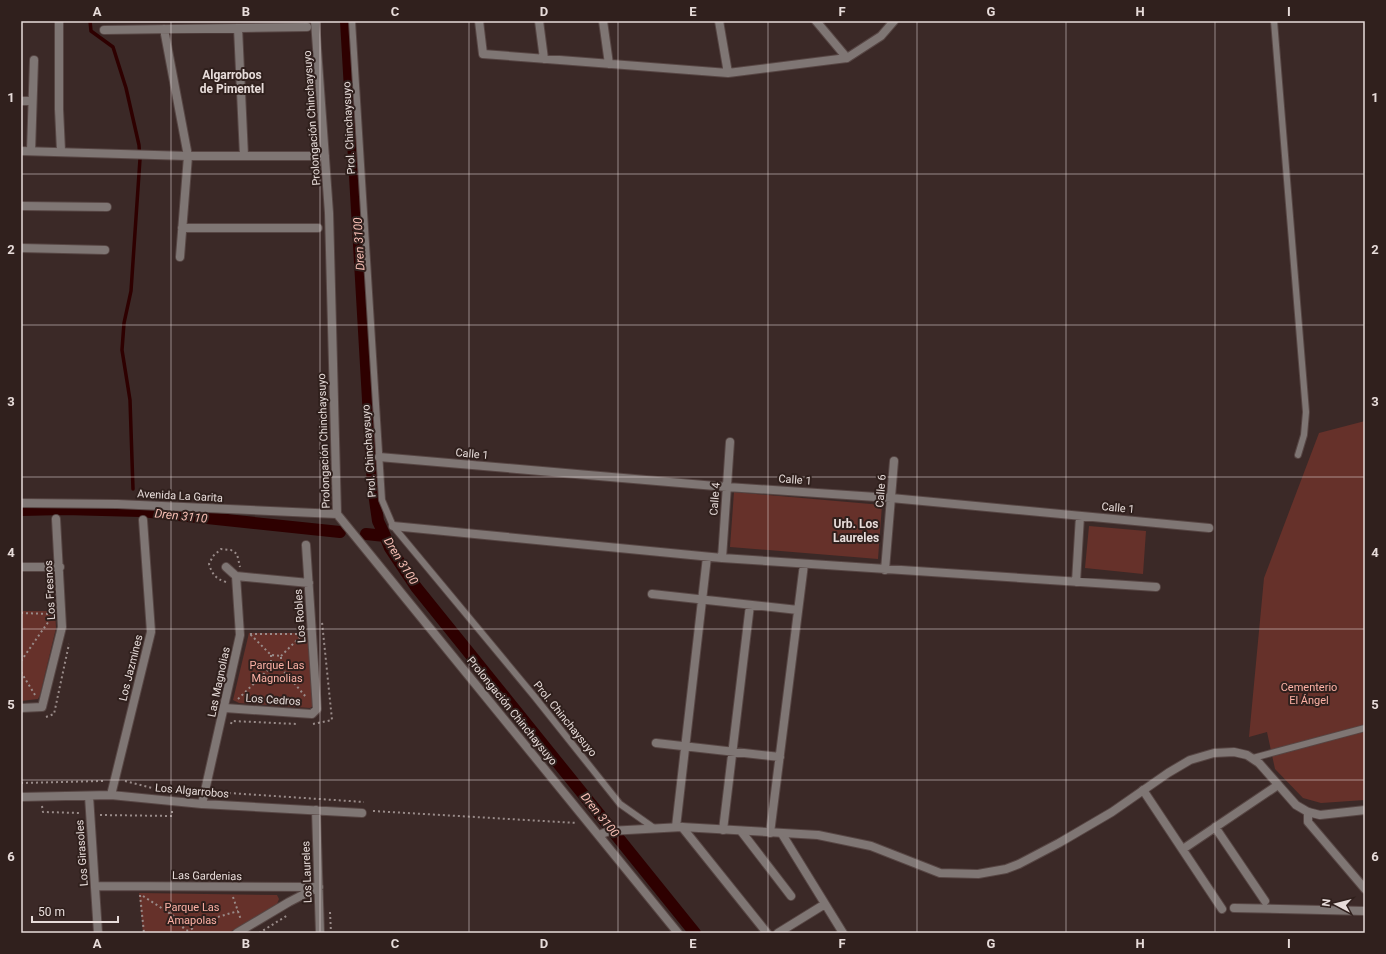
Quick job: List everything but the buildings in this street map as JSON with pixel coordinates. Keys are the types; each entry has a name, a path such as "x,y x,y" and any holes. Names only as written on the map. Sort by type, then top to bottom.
{"street":[{"path":"59,21 59,109 61,151"},
{"name":"Prolongación Chinchaysuyo","path":"316,21 330,228 337,514 678,933"},
{"path":"479,21 483,54 728,73 847,58 881,36 894,21"},
{"path":"539,21 544,58"},
{"path":"603,21 609,64"},
{"path":"719,21 728,73"},
{"path":"816,21 847,58"},
{"path":"104,30 308,27"},
{"path":"238,28 244,156"},
{"path":"164,29 188,156 180,257"},
{"path":"31,151 34,60"},
{"path":"21,101 32,101"},
{"path":"21,151 188,156 325,156"},
{"path":"21,206 107,207"},
{"path":"182,228 318,228"},
{"path":"21,248 105,250"},
{"name":"Calle 4","path":"722,558 730,442"},
{"name":"Calle 1","path":"379,457 727,487 891,498 1210,528"},
{"name":"Calle 6","path":"885,570 894,461"},
{"name":"Avenida La Garita","path":"21,503 116,504 337,514"},
{"path":"1076,582 1080,516"},
{"name":"Los Fresnos","path":"21,708 42,707 62,626 60,567 56,519"},
{"name":"Los Jazmines","path":"111,795 151,632 143,520"},
{"path":"393,526 722,558 1156,587"},
{"name":"Los Robles","path":"306,545 317,709"},
{"path":"707,556 685,746 679,827 767,933"},
{"path":"770,833 804,564"},
{"path":"21,568 60,567"},
{"path":"226,567 236,576 309,583"},
{"name":"Las Magnolias","path":"202,804 225,708 240,635 236,576"},
{"path":"652,594 798,610"},
{"path":"723,830 750,605"},
{"name":"Los Cedros","path":"225,708 312,714 317,709"},
{"path":"656,743 780,757"},
{"path":"599,836 609,831 679,827 836,838 871,846 940,873 978,874 1006,869 1032,858 1086,828 1179,766 1202,756 1234,752 1253,758 1296,805 1308,812 1320,815 1365,810"},
{"path":"1183,849 1278,785"},
{"path":"1144,790 1222,909"},
{"name":"Los Algarrobos","path":"21,797 111,795 202,804 362,813"},
{"name":"Los Girasoles","path":"88,796 98,933"},
{"name":"Los Laureles","path":"316,810 320,933"},
{"path":"1308,812 1308,822 1365,889"},
{"path":"1216,827 1265,901"},
{"path":"742,831 791,896"},
{"path":"782,834 843,933"},
{"name":"Las Gardenias","path":"95,886 319,887"},
{"path":"237,933 289,902 319,887"},
{"path":"778,933 825,904"},
{"path":"1234,908 1365,911"}],"lane":[{"name":"Prol. Chinchaysuyo","path":"352,21 382,500 393,526 534,696 620,804 654,828"},
{"path":"1274,21 1306,412 1304,435 1298,456"},
{"path":"1253,758 1365,728"}],"path":[{"path":"21,613 54,614 21,661"},
{"path":"322,620 332,720"},
{"path":"281,656 271,655 250,634 308,634"},
{"path":"303,634 281,656 281,668 308,700"},
{"path":"237,701 271,667 271,655"},
{"path":"271,667 281,668"},
{"path":"21,672 38,698"},
{"path":"21,783 104,781 106,774"},
{"path":"213,792 364,802"},
{"path":"41,802 43,812 82,813"},
{"path":"99,808 100,822"},
{"path":"100,815 172,816 172,808"},
{"path":"373,811 590,824"},
{"path":"144,933 140,894 183,922"},
{"path":"234,897 242,924"},
{"path":"330,910 331,933"},
{"path":"183,933 185,930 192,929 194,924 238,911"},
{"path":"259,933 292,912"},
{"path":"183,922 189,920 194,924"},
{"path":"183,922 183,928 185,930"}],"green space":[{"name":"Cementerio El Ángel","path":"1365,421 1365,800 1321,803 1303,798 1275,769 1267,732 1249,737 1264,578 1319,433"},
{"path":"734,492 882,505 878,559 730,547"},
{"path":"1089,526 1146,531 1143,574 1085,568"},
{"path":"21,611 55,611 56,628 40,695 38,699 21,701"},
{"name":"Parque Las Magnolias","path":"249,633 309,633 315,705 310,708 239,703 233,700"},
{"name":"Parque Las Amapolas","path":"139,893 277,895 279,899 277,904 228,933 143,933"}],"waterway":[{"path":"90,21 91,31 113,47 126,88 139,145 140,159 131,291 124,323 122,350 130,400 133,489"},
{"name":"Dren 3100","path":"346,21 373,486 378,521 390,548 416,587 695,933"},
{"name":"Dren 3110","path":"21,510 64,509 141,511 340,532"},
{"name":"Dren 3110","path":"366,534 385,536"}],"district":[{"name":"Algarrobos de Pimentel","path":"232,82"},
{"name":"Urb. Los Laureles","path":"856,531"}]}
